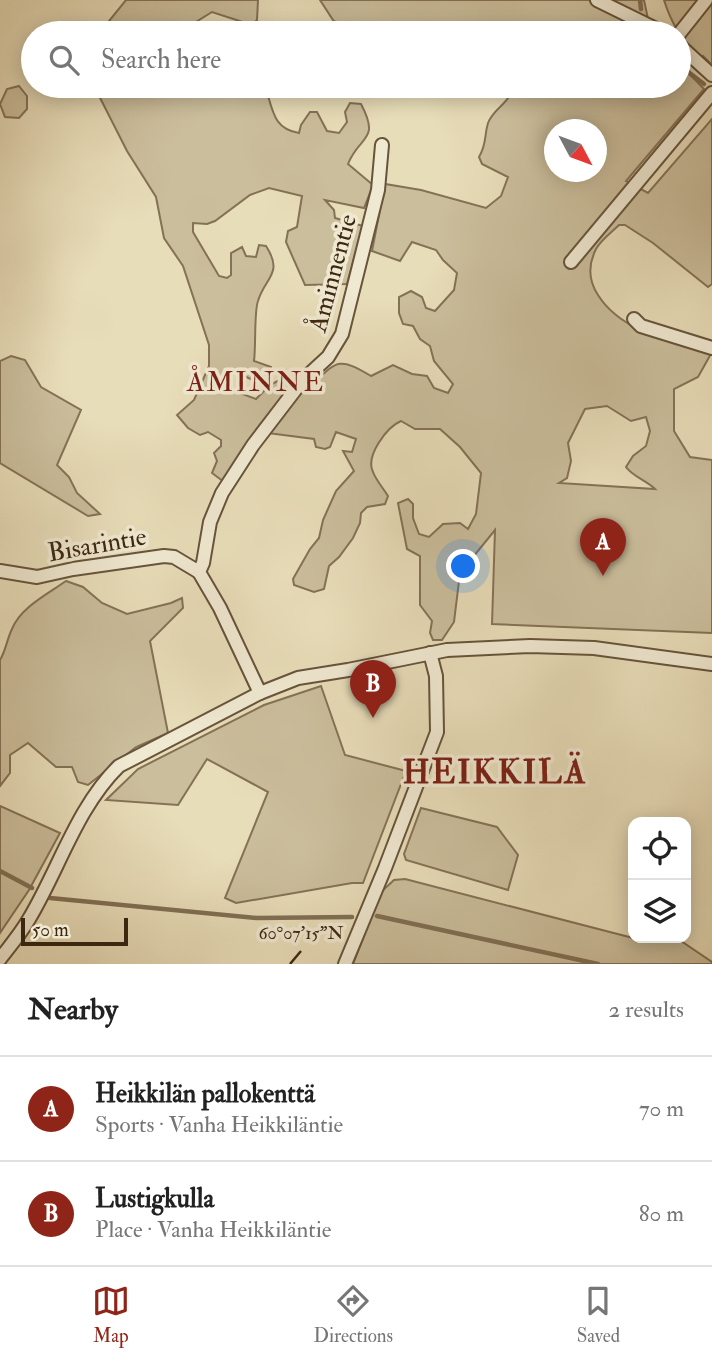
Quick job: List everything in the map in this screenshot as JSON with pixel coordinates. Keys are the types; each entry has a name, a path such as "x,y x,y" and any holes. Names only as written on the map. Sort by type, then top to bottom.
{"street":[{"path":"597,0 640,21"},
{"path":"689,21 706,0"},
{"path":"691,56 712,75"},
{"path":"572,261 712,93"},
{"name":"Åminnentie","path":"199,572 210,522 222,493 259,436 302,380 328,357 342,334 378,190 382,145"},
{"path":"634,319 641,326 712,348"},
{"name":"Bisarintie","path":"0,571 37,578 73,569 164,556 186,562 199,572"},
{"path":"199,572 220,608 260,693"},
{"path":"0,958 28,920 88,809 111,774 119,766 260,693 298,678 447,650 530,646 593,648 712,664"},
{"path":"345,964 435,741 436,676 430,653"}],"shaded area":[{"path":"126,0 258,0 256,21 240,21 212,12 197,21 109,21"},
{"path":"320,0 644,0 648,21 334,21"},
{"path":"664,0 712,0 712,65 703,56 699,58 691,49 691,21 672,21"},
{"path":"691,75 704,89 626,181 648,193 712,119 712,284 708,287 653,243 625,225 619,225 598,246 593,255 590,272 598,295 620,318 664,339 712,352 698,377 674,389 674,431 690,457 712,460 712,633 492,624 495,530 460,573 454,622 442,640 433,640 430,633 432,621 420,605 420,556 407,549 398,503 408,499 413,504 413,518 419,534 429,537 443,524 460,523 468,529 476,514 481,473 460,447 440,429 415,429 401,421 384,436 372,458 373,472 388,496 385,504 367,507 361,513 353,538 329,566 324,589 314,592 294,585 293,579 319,538 323,520 336,491 354,471 343,451 352,452 356,439 336,432 330,447 325,449 316,447 314,439 268,433 224,482 212,473 217,461 214,453 221,446 221,440 208,432 200,435 188,428 177,415 194,400 209,366 209,345 183,266 164,238 156,197 127,151 100,98 269,98 280,124 299,133 310,112 317,112 327,131 339,133 347,122 345,112 350,103 361,104 367,116 369,132 348,164 373,185 364,208 325,200 334,210 335,218 363,226 347,284 305,285 286,242 288,231 297,227 302,196 269,188 250,195 215,221 207,224 193,223 193,232 219,276 227,278 231,275 231,253 242,247 246,256 256,257 259,245 266,246 271,255 273,269 257,306 254,361 271,367 271,375 261,384 236,372 226,379 223,387 256,399 270,385 285,377 310,387 338,364 351,366 371,376 393,365 412,374 427,376 434,388 448,393 453,384 434,361 430,346 420,339 413,326 403,324 399,313 399,297 411,291 422,297 426,308 435,311 454,290 457,273 436,250 412,242 400,261 372,251 385,184 421,190 486,208 501,196 508,177 482,164 479,157 490,119 508,98 691,98","holes":["607,406 631,421 646,417 650,431 646,446 633,456 626,467 655,489 559,483 567,478 571,461 568,443 585,409"]},
{"path":"19,86 21,98 27,98 27,109 19,118 5,117 0,104 7,89"},
{"path":"11,356 25,360 41,387 81,410 57,465 69,477 77,493 100,514 88,516 0,463 0,361"},
{"path":"66,581 83,587 102,603 127,614 182,598 183,608 150,641 168,733 136,747 88,785 78,782 72,767 56,767 28,743 10,755 10,773 0,786 0,660 16,621 36,602"},
{"path":"321,686 345,755 406,771 363,883 236,903 225,898 268,792 207,759 178,805 106,800 138,769 264,705"},
{"path":"0,806 60,833 29,890 0,933"},
{"path":"421,808 497,827 518,855 508,890 406,860 404,854"},
{"path":"405,879 628,937 628,943 684,943 712,964 353,964 381,892 394,880"}],"waterway":[{"path":"640,0 641,9"},
{"path":"691,74 704,84"},
{"path":"0,871 32,888"},
{"path":"50,898 257,918 352,917"},
{"path":"377,916 598,964"}],"place":[{"name":"Heikkilän pallokenttä","path":"603,576"},
{"name":"Lustigkulla","path":"373,718"}],"district":[{"name":"ÅMINNE","path":"256,381"},
{"name":"HEIKKILÄ","path":"495,771"}]}
